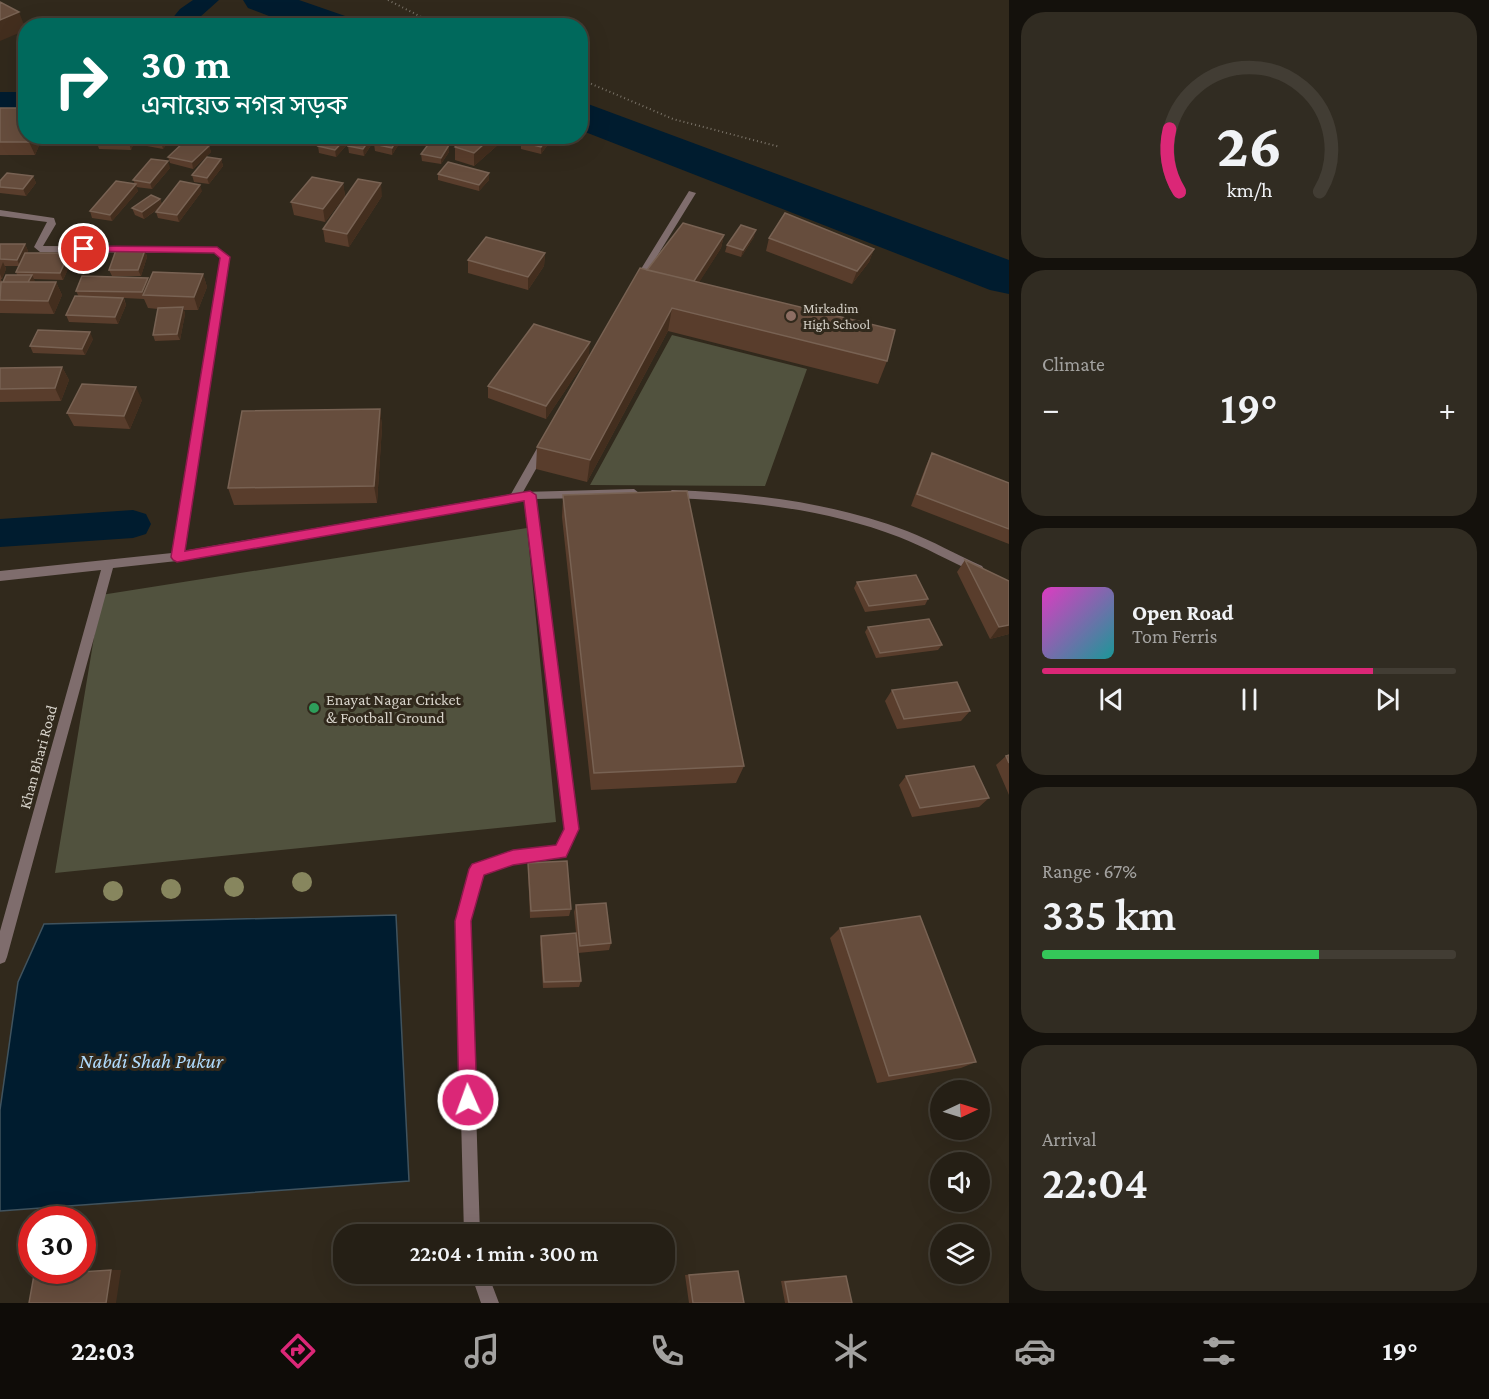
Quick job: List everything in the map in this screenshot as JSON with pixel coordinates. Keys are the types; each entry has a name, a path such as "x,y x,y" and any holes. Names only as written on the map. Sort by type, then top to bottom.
{"street":[{"path":"633,289 692,193"},
{"path":"0,213 51,220 52,224 38,247 40,249 217,250 225,257 177,557"},
{"path":"472,1224 463,921 477,869 513,858 561,852 572,829 522,496 548,437"},
{"path":"0,576 177,557 522,496 653,494 728,495 778,500 829,511 904,534 988,574"},
{"name":"Khan Bhari Road","path":"0,957 108,565"},
{"path":"483,1284 490,1303"}],"path":[{"path":"388,0 420,18"},
{"path":"588,82 649,106 672,119 780,147"}],"green space":[{"path":"672,335 807,369 765,486 590,485"},
{"name":"Enayat Nagar Cricket & Football Ground","path":"527,528 556,822 55,873 101,595"}],"water":[{"name":"Nabdi Shah Pukur","path":"396,915 409,1181 68,1206 18,1206 18,1210 0,1211 0,1110 18,982 44,924"}],"building":[{"path":"0,2 19,12 0,20"},
{"path":"0,108 18,108 18,142 0,142"},
{"path":"182,144 209,146 192,162 168,157"},
{"path":"320,144 341,144 335,150 318,146"},
{"path":"349,144 366,144 363,149 348,146"},
{"path":"374,144 394,144 392,148"},
{"path":"428,144 449,145 441,158 421,154"},
{"path":"458,144 484,144 474,153 455,147"},
{"path":"207,157 221,159 207,178 192,175"},
{"path":"151,159 168,161 150,183 133,180"},
{"path":"448,162 489,173 479,185 438,174"},
{"path":"7,173 33,176 23,189 0,187 0,181"},
{"path":"312,177 343,183 323,209 291,202"},
{"path":"358,179 381,183 347,234 323,229"},
{"path":"116,181 136,184 110,215 90,211"},
{"path":"180,181 200,185 177,215 156,212"},
{"path":"151,195 160,199 142,212 132,208"},
{"path":"785,213 874,249 857,271 769,238"},
{"path":"683,223 724,235 694,281 647,270"},
{"path":"741,225 756,230 743,250 727,245"},
{"path":"486,237 545,253 528,277 468,260"},
{"path":"0,244 25,244 17,260 0,259"},
{"path":"116,250 145,250 138,270 109,270"},
{"path":"25,253 69,253 60,273 16,272"},
{"path":"640,268 895,330 887,361 672,308 590,460 537,447"},
{"path":"153,272 203,274 194,297 143,295"},
{"path":"6,275 32,275 28,282 3,282"},
{"path":"82,276 148,278 142,292 76,291"},
{"path":"1,282 56,282 48,301 0,300"},
{"path":"75,296 123,298 115,317 66,315"},
{"path":"183,307 177,334 153,335 158,308"},
{"path":"534,324 590,342 546,406 488,386"},
{"path":"38,330 90,332 82,349 30,346"},
{"path":"62,367 55,388 0,389 0,368"},
{"path":"82,384 136,387 124,416 67,413"},
{"path":"380,409 374,486 228,488 242,411"},
{"path":"932,453 1009,483 1009,529 917,494"},
{"path":"687,491 744,766 594,773 563,495"},
{"path":"965,560 1009,581 1009,625 999,627"},
{"path":"916,575 928,599 869,606 857,582"},
{"path":"929,619 942,645 880,653 868,627"},
{"path":"957,682 970,711 904,719 892,690"},
{"path":"974,766 989,798 920,808 906,776"},
{"path":"567,861 571,909 531,911 528,863"},
{"path":"606,903 611,943 580,946 576,905"},
{"path":"920,916 976,1062 889,1076 840,928"},
{"path":"576,933 581,981 544,982 541,936"},
{"path":"111,1270 106,1303 29,1303 32,1284 96,1284 96,1271"},
{"path":"738,1271 744,1303 693,1303 689,1275"},
{"path":"846,1276 852,1303 789,1303 785,1282"}],"waterway":[{"path":"184,18 208,0"},
{"path":"262,0 312,18"},
{"path":"0,100 18,100"},
{"path":"588,117 1009,278"},
{"path":"0,533 133,524"}],"place":[{"name":"Mirkadim High School","path":"791,316"},
{"name":"Enayat Nagar Cricket & Football Ground","path":"314,708"}],"route":[{"path":"84,249 217,250 225,257 177,557 530,495 572,829 561,852 513,858 477,869 463,921 468,1100"}]}
